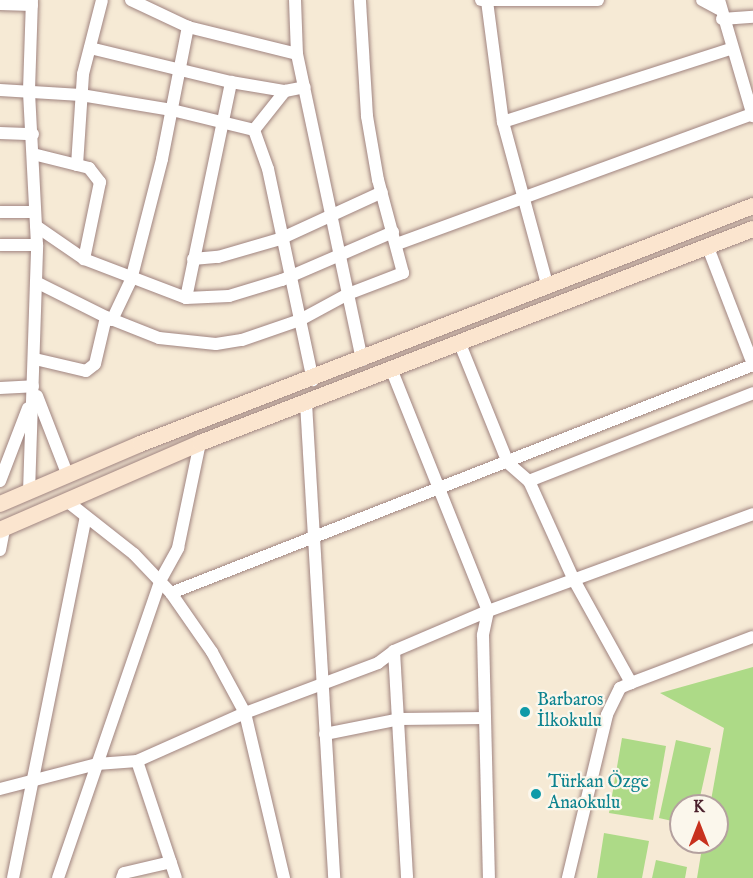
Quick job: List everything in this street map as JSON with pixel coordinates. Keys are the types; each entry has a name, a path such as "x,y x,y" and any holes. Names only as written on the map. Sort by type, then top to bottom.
{"main road":[{"path":"0,504 140,444 313,380 547,284 753,206"},
{"path":"2,529 200,443 392,371 707,245 753,229"}],"street":[{"path":"77,165 81,94 102,0"},
{"path":"131,0 188,27 297,54"},
{"path":"295,0 297,54 362,360"},
{"path":"36,282 109,319 159,338 216,344 242,340 300,320 348,294 403,273 382,192 367,116 360,0"},
{"path":"547,284 521,196 503,122 484,1 598,0"},
{"path":"702,0 720,9 753,17"},
{"path":"0,4 32,3 29,90 37,245 29,492"},
{"path":"36,226 84,259 131,280 186,298 229,296 289,278 395,238 753,115 730,49 720,9"},
{"path":"34,359 86,371 95,364 109,319 131,280 172,110 188,27"},
{"path":"90,48 231,82 285,91 304,87"},
{"path":"503,122 730,49"},
{"path":"186,298 220,125 231,82"},
{"path":"0,90 81,94 172,110 220,125 254,130"},
{"path":"254,130 285,91"},
{"path":"254,130 268,169 280,239 313,380"},
{"path":"0,133 33,134"},
{"path":"33,154 89,168 100,182 84,259"},
{"path":"193,259 218,256 280,239 382,192"},
{"path":"0,212 35,212"},
{"path":"0,245 37,245"},
{"path":"171,593 508,463 753,365 707,245"},
{"path":"460,344 508,463 529,481 574,580 631,683"},
{"path":"392,371 488,611 483,635 489,878"},
{"path":"0,388 33,386"},
{"path":"33,386 68,476"},
{"path":"0,481 33,386"},
{"path":"529,481 753,393"},
{"path":"306,403 334,878"},
{"path":"58,878 160,581 178,548 200,443"},
{"path":"68,502 134,554 160,581 212,652 245,713 284,878"},
{"path":"0,789 97,764 136,761 245,713 321,687 378,663 394,651 488,611 753,514"},
{"path":"13,878 35,779 86,517"},
{"path":"0,550 2,529"},
{"path":"568,878 607,715 620,688 753,637"},
{"path":"394,651 400,719 407,878"},
{"path":"325,734 400,719 485,718"},
{"path":"136,761 176,878"},
{"path":"122,878 124,873 171,862"}],"green space":[{"path":"753,667 753,878 697,878 701,854 729,854 729,794 712,794 724,728 660,693"},
{"path":"622,738 666,746 653,820 609,813"},
{"path":"676,740 711,748 701,794 669,794 669,820 659,818"},
{"path":"604,833 649,841 642,878 597,878"},
{"path":"656,860 687,867 685,878 652,878"}],"place":[{"name":"Barbaros İlkokulu","path":"525,712"},
{"name":"Türkan Özge Anaokulu","path":"536,794"}]}
